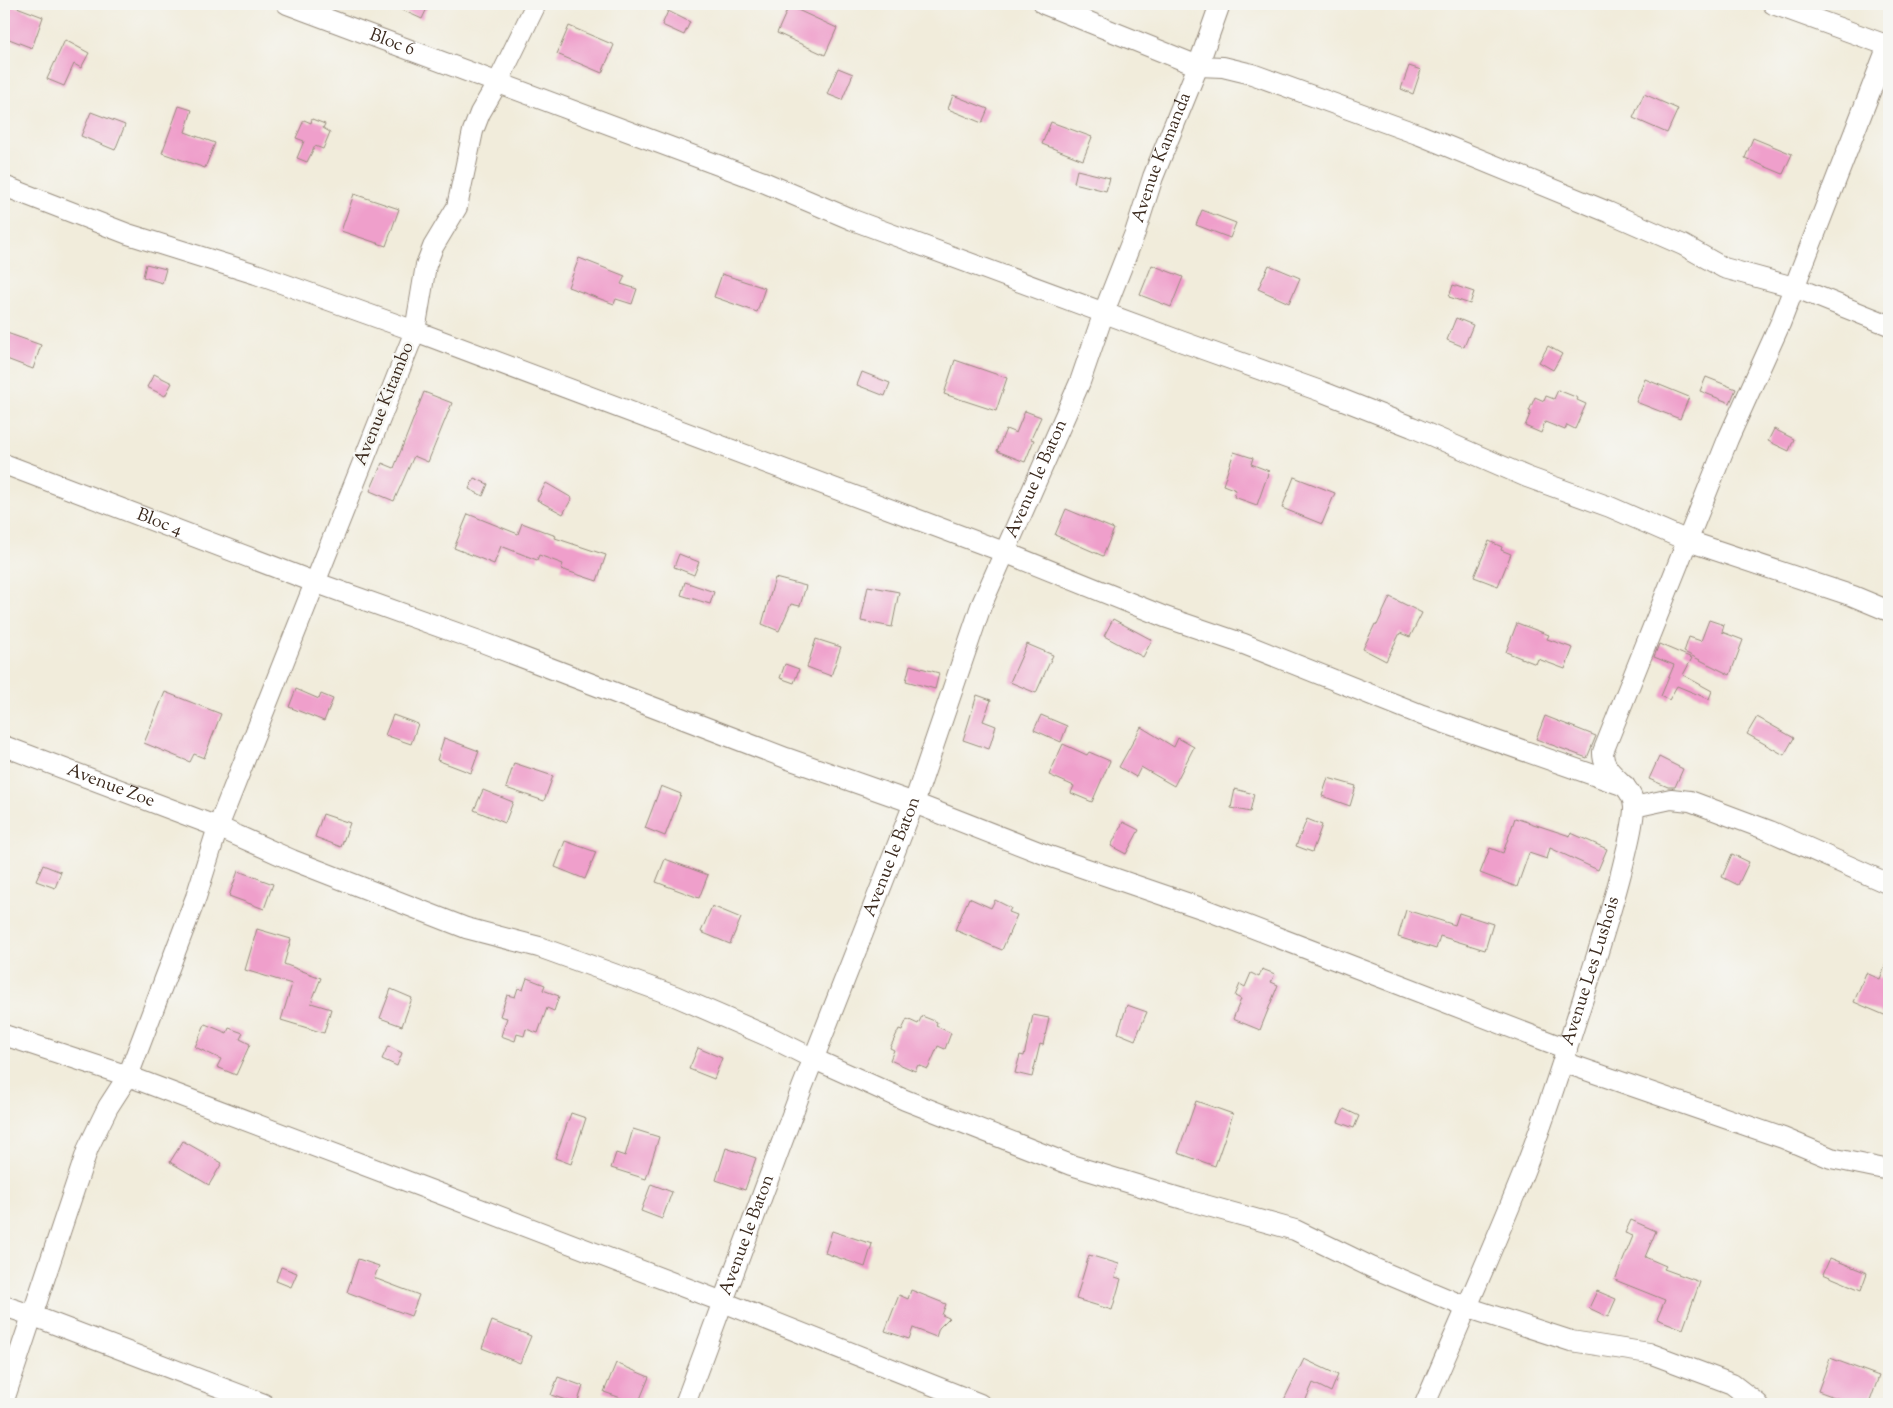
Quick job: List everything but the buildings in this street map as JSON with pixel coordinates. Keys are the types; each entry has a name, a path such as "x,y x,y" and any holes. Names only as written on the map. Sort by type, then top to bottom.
{"street":[{"name":"Bloc 6","path":"287,4 761,181 853,220 1412,426 1527,477 1610,507 1688,541 1852,596 1889,611"},
{"path":"536,4 473,131 457,207 433,247 426,265 415,331 1004,552 1165,617 1244,644 1422,715 1625,786"},
{"path":"1044,4 1198,66 1223,67 1252,74 1420,135 1549,186 1684,245 1724,268 1794,287 1889,325"},
{"name":"Avenue Kamanda","path":"1104,312 1220,4"},
{"path":"1773,4 1889,45 1780,324 1728,439 1688,541 1670,580 1602,752 1602,762 1625,786 1634,807 1672,799 1690,801 1770,831 1889,884"},
{"name":"Avenue Kitambo","path":"4,186 128,234 256,274 415,331 218,828 192,906 128,1076 108,1107 88,1148 4,1400"},
{"name":"Avenue le Baton","path":"685,1404 814,1059 914,803 981,606 1080,382 1104,312"},
{"name":"Bloc 4","path":"4,464 314,582 482,642 786,758 914,803 1049,856 1204,909 1565,1056 1832,1158 1889,1170"},
{"name":"Avenue Zoe","path":"4,746 218,828 292,860 466,928 539,947 675,996 772,1038 905,1100 1071,1165 1182,1199 1295,1230 1371,1267 1466,1307 1571,1341 1649,1353 1732,1384 1758,1404"},
{"name":"Avenue Les Lushois","path":"1425,1404 1523,1174 1565,1056 1619,880 1630,835 1634,807"},
{"path":"4,1036 128,1076 723,1302 980,1404"},
{"path":"4,1306 264,1404"}]}
